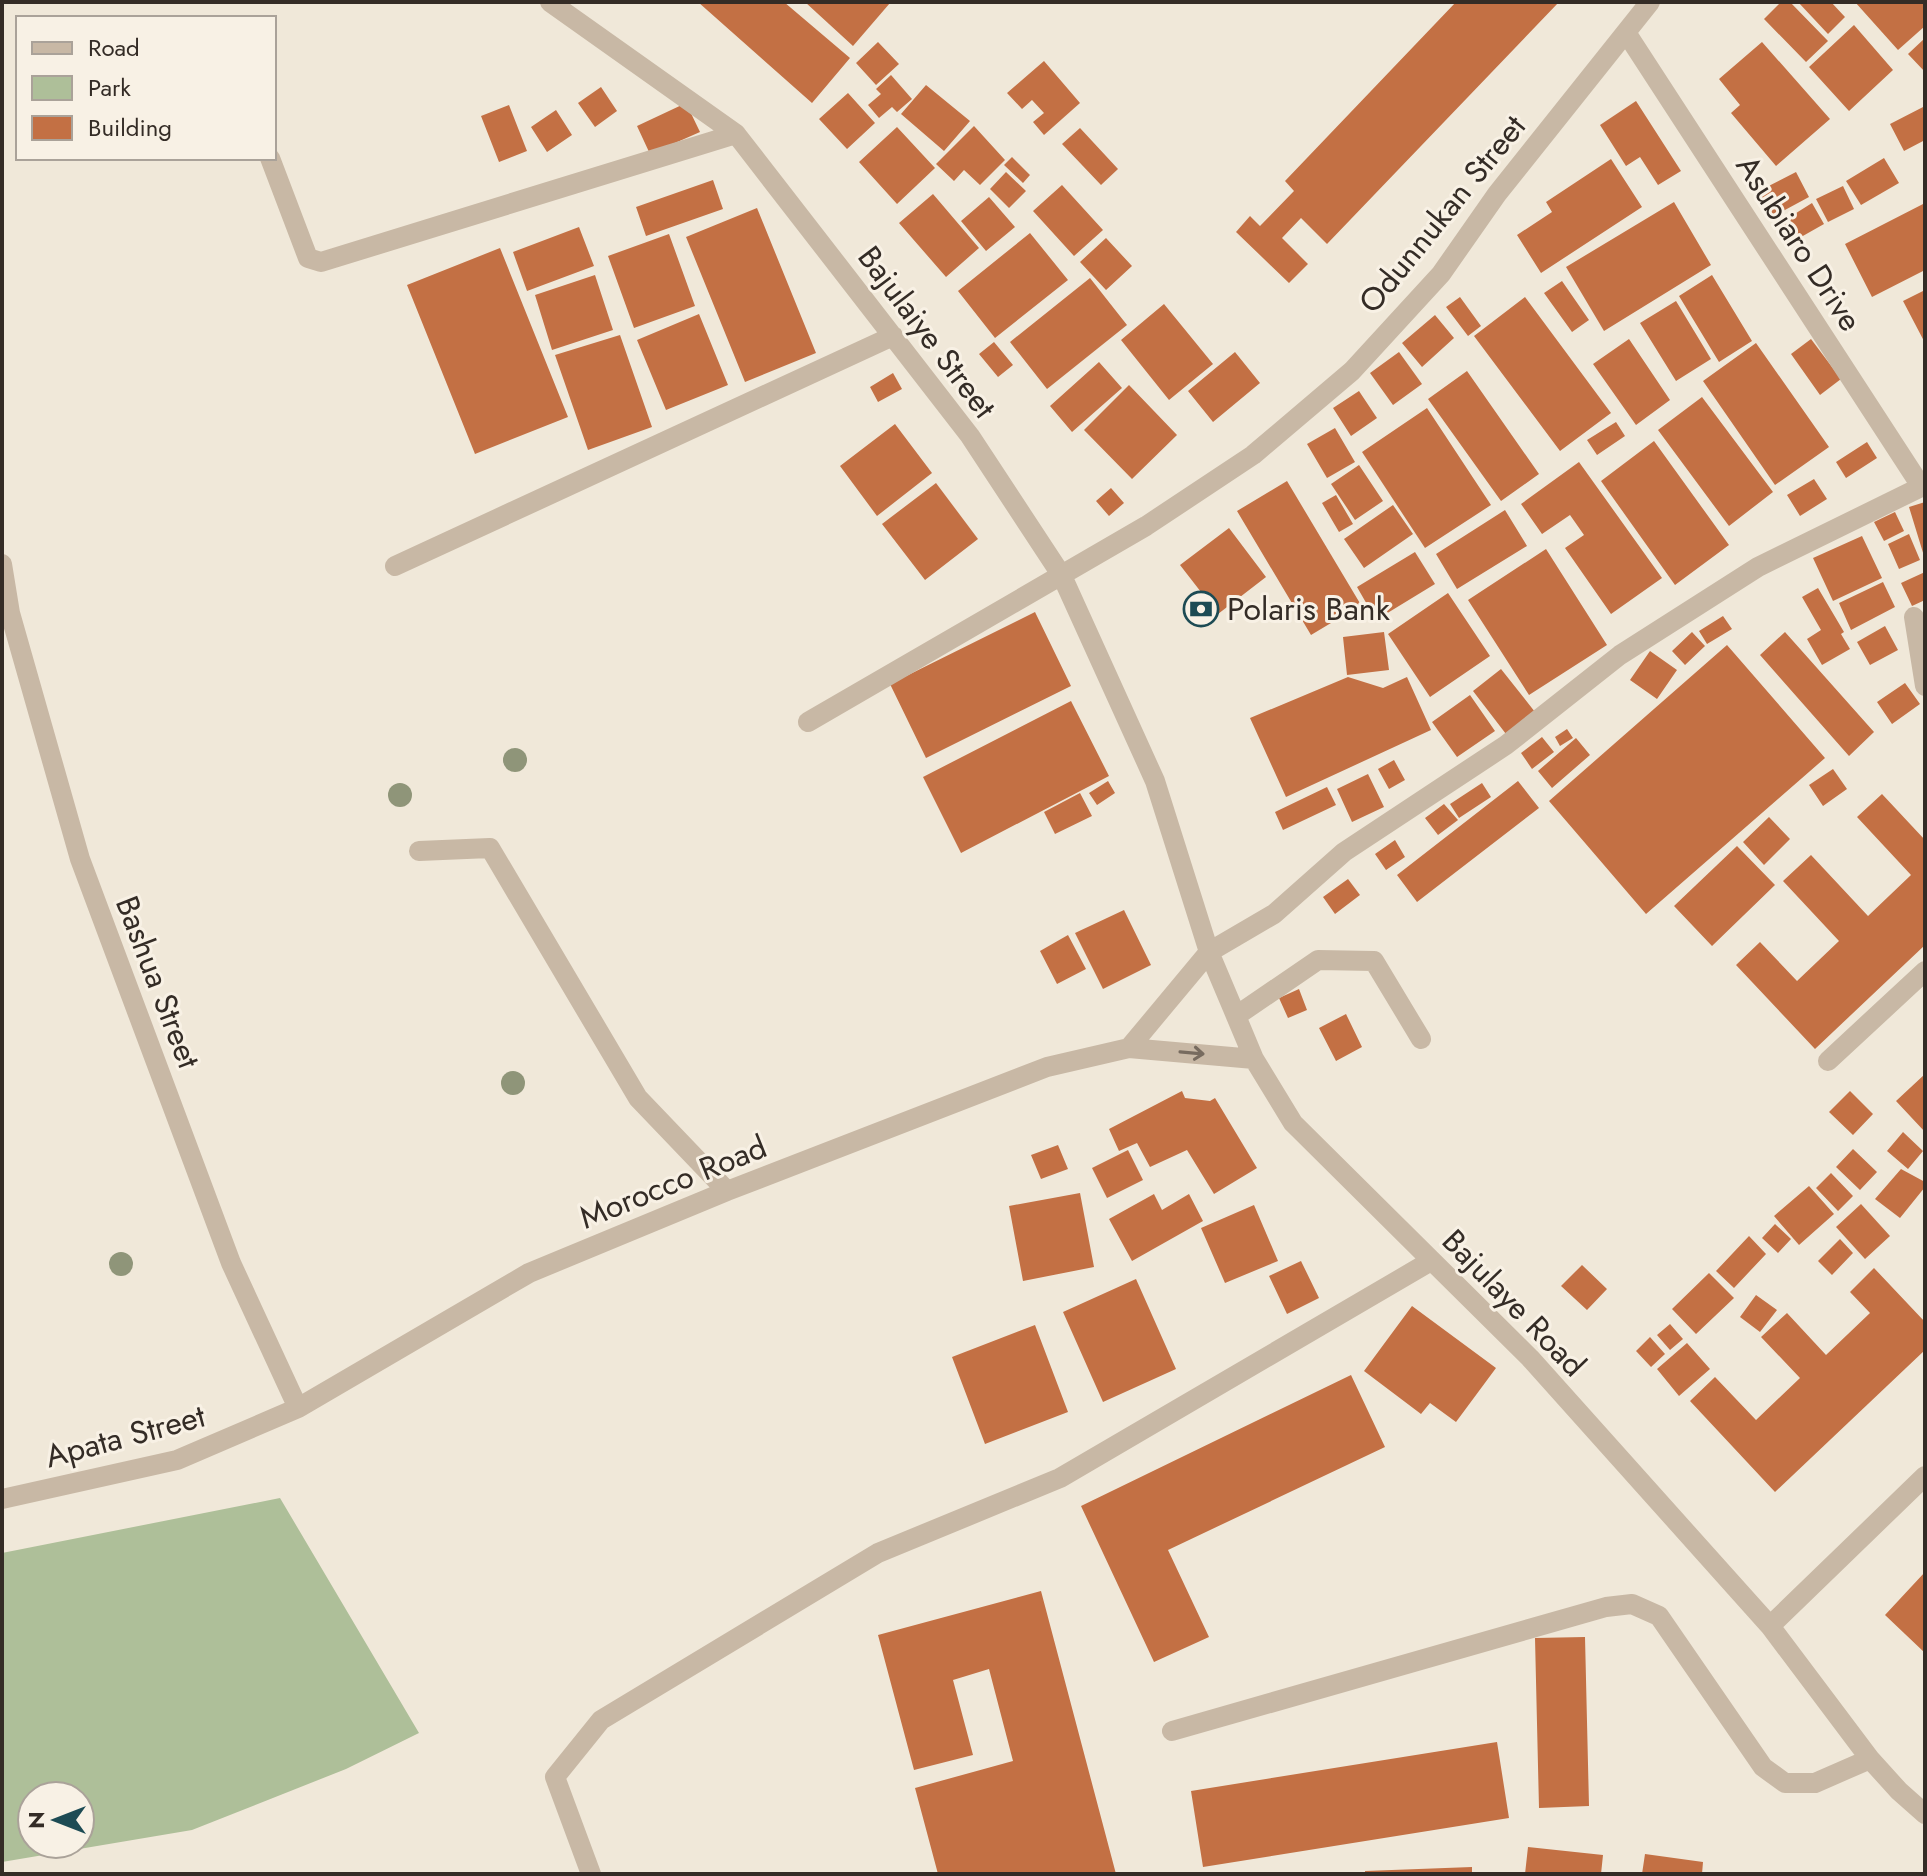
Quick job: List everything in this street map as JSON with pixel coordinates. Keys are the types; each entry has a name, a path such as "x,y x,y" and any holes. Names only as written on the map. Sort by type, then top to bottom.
{"street":[{"name":"Bajulaiye Street","path":"550,2 736,134 893,336 970,436 1062,576 1155,781"},
{"name":"Odunnukan Street","path":"808,722 1146,526 1253,455 1352,371 1441,274 1497,194 1650,2"},
{"name":"Asubiaro Drive","path":"1627,34 1923,485"},
{"path":"271,160 308,258 321,262 736,134"},
{"path":"395,566 893,336"},
{"path":"1129,1048 1209,952 1274,914 1344,852 1506,745 1620,655 1758,567 1923,485"},
{"name":"Bashua Street","path":"2,564 14,627 80,859 231,1263 298,1408"},
{"path":"1914,617 1925,686"},
{"name":"Bajulaye Road","path":"1155,781 1209,952 1254,1059 1293,1123 1530,1358 1770,1626 1870,1759 1925,1814"},
{"path":"419,851 490,848 638,1098 727,1191"},
{"path":"1236,1016 1318,960 1374,961 1421,1039"},
{"path":"1828,1061 1925,971"},
{"name":"Morocco Road","path":"262,1425 298,1408 529,1273 727,1191 1047,1067 1129,1048 1254,1059"},
{"path":"591,1874 555,1777 601,1720 878,1553 1060,1478 1431,1261"},
{"name":"Apata Street","path":"2,1499 177,1460 262,1425"},
{"path":"1770,1626 1925,1476"},
{"path":"1172,1731 1606,1607 1632,1604 1659,1616 1763,1767 1785,1783 1815,1783 1870,1759"}],"green space":[{"path":"280,1498 419,1733 346,1769 192,1830 96,1846 96,1780 16,1780 16,1860 2,1862 2,1553"}],"building":[{"path":"698,2 784,2 850,58 812,103"},
{"path":"805,2 888,2 890,3 853,46"},
{"path":"1456,2 1559,2 1327,244 1301,218 1282,238 1308,264 1289,283 1236,232 1250,216 1260,226 1294,191 1285,181"},
{"path":"1781,2 1790,2 1828,41 1806,62 1764,19"},
{"path":"1798,2 1831,2 1845,17 1828,34"},
{"path":"1855,2 1925,2 1925,26 1898,50"},
{"path":"1854,25 1893,70 1849,111 1809,67"},
{"path":"1925,38 1925,72 1908,54"},
{"path":"878,42 899,64 876,85 856,63"},
{"path":"1762,42 1830,119 1776,166 1731,113 1740,105 1719,79"},
{"path":"1044,61 1080,103 1044,135 1033,122 1044,113 1032,100 1022,109 1007,93"},
{"path":"891,75 912,99 897,112 892,107 879,118 868,105 881,94 876,89"},
{"path":"926,85 970,121 944,151 901,114"},
{"path":"601,87 617,111 595,127 578,103"},
{"path":"848,93 875,123 847,149 819,119"},
{"path":"1636,101 1681,171 1658,185 1640,157 1626,166 1600,125"},
{"path":"686,103 700,132 650,154 637,126"},
{"path":"509,105 527,151 499,162 481,116"},
{"path":"1925,106 1925,140 1904,151 1890,124"},
{"path":"556,110 572,135 547,152 531,127"},
{"path":"974,126 1005,160 980,185 964,170 954,181 936,164"},
{"path":"897,127 935,168 897,204 859,162"},
{"path":"1080,128 1118,169 1101,185 1062,144"},
{"path":"1012,157 1030,175 1023,183 1004,165"},
{"path":"1884,158 1899,183 1861,205 1846,181"},
{"path":"1611,159 1642,207 1541,273 1517,235 1552,212 1546,202"},
{"path":"1006,172 1026,191 1009,208 990,189"},
{"path":"1796,172 1809,197 1768,219 1755,193"},
{"path":"713,180 723,209 646,236 636,207"},
{"path":"1062,185 1103,230 1074,256 1033,211"},
{"path":"1843,186 1854,209 1828,222 1816,199"},
{"path":"933,194 979,248 946,277 899,223"},
{"path":"989,197 1015,227 986,251 961,221"},
{"path":"1674,202 1711,265 1604,331 1566,267"},
{"path":"1812,203 1824,224 1794,241 1782,222"},
{"path":"1925,203 1925,270 1872,297 1845,244"},
{"path":"757,208 816,353 745,382 686,237"},
{"path":"579,227 594,266 527,291 513,252"},
{"path":"1030,233 1068,280 995,338 958,291"},
{"path":"669,234 695,306 634,328 608,256"},
{"path":"1106,238 1132,266 1106,290 1080,262"},
{"path":"500,248 568,417 475,454 407,285"},
{"path":"595,275 613,330 552,350 535,295"},
{"path":"1712,275 1752,341 1719,362 1679,296"},
{"path":"1090,278 1127,325 1047,389 1010,342"},
{"path":"1562,281 1589,320 1572,332 1544,293"},
{"path":"1925,290 1925,343 1903,301"},
{"path":"1460,297 1481,326 1468,336 1446,307"},
{"path":"1525,297 1611,413 1560,451 1474,336"},
{"path":"1676,301 1711,359 1676,381 1640,323"},
{"path":"1164,304 1213,364 1169,400 1121,340"},
{"path":"699,314 728,385 666,410 637,340"},
{"path":"1435,315 1454,338 1422,367 1402,343"},
{"path":"620,335 652,427 588,450 555,355"},
{"path":"1629,339 1670,400 1636,425 1593,364"},
{"path":"1811,339 1841,379 1820,395 1791,354"},
{"path":"994,342 1013,365 998,377 979,354"},
{"path":"1756,343 1829,447 1775,485 1703,381"},
{"path":"1235,352 1260,383 1213,422 1188,391"},
{"path":"1399,352 1422,384 1393,405 1370,373"},
{"path":"1099,362 1122,388 1072,432 1050,406"},
{"path":"1467,371 1539,474 1501,501 1428,399"},
{"path":"893,373 902,389 878,402 870,387"},
{"path":"1129,385 1177,435 1132,479 1084,430"},
{"path":"1359,391 1377,418 1351,436 1333,408"},
{"path":"1702,397 1773,492 1729,526 1658,430"},
{"path":"1427,408 1491,505 1425,548 1362,452"},
{"path":"1616,422 1625,436 1597,455 1587,440"},
{"path":"895,424 932,473 877,516 840,466"},
{"path":"1335,428 1355,462 1327,478 1307,444"},
{"path":"1654,441 1729,545 1675,585 1601,481"},
{"path":"1867,442 1877,458 1846,478 1836,462"},
{"path":"1579,462 1662,578 1611,614 1565,548 1584,535 1570,515 1542,534 1521,504"},
{"path":"1359,465 1383,501 1355,520 1331,484"},
{"path":"1814,479 1827,499 1800,516 1787,495"},
{"path":"1287,481 1361,605 1311,635 1237,511"},
{"path":"936,483 978,539 925,580 882,524"},
{"path":"1111,488 1124,503 1109,516 1096,501"},
{"path":"1336,495 1353,524 1339,532 1322,503"},
{"path":"1925,502 1925,555 1924,556 1909,507"},
{"path":"1393,505 1413,534 1364,568 1344,539"},
{"path":"1505,510 1527,546 1457,589 1436,554"},
{"path":"1895,512 1904,531 1884,541 1874,522"},
{"path":"1229,528 1266,577 1218,614 1180,565"},
{"path":"1909,534 1920,560 1899,569 1888,544"},
{"path":"1862,536 1882,578 1833,601 1813,558"},
{"path":"1546,549 1607,645 1529,695 1468,600"},
{"path":"1415,552 1435,584 1376,620 1357,587"},
{"path":"1925,572 1925,600 1912,606 1901,583"},
{"path":"1883,582 1895,607 1851,630 1839,603"},
{"path":"1818,588 1844,632 1841,634 1850,649 1822,665 1807,639 1821,630 1802,597"},
{"path":"1448,593 1490,656 1430,697 1388,634"},
{"path":"1035,612 1071,686 926,758 890,684"},
{"path":"1723,616 1732,629 1707,644 1699,631"},
{"path":"1885,626 1898,650 1870,665 1857,642"},
{"path":"1384,632 1389,670 1347,675 1343,637"},
{"path":"1692,632 1705,646 1685,665 1672,651"},
{"path":"1785,632 1874,732 1849,756 1760,655"},
{"path":"1727,645 1825,758 1646,914 1549,801"},
{"path":"1650,651 1677,670 1657,699 1630,680"},
{"path":"1501,669 1535,712 1506,734 1473,691"},
{"path":"1348,677 1383,688 1407,677 1431,730 1286,797 1250,718"},
{"path":"1905,683 1920,704 1892,724 1877,702"},
{"path":"1470,695 1495,731 1457,757 1432,722"},
{"path":"1071,701 1109,776 961,853 923,777"},
{"path":"1567,729 1573,738 1560,746 1555,737"},
{"path":"1542,737 1554,752 1532,769 1521,753"},
{"path":"1576,738 1590,755 1552,788 1538,771"},
{"path":"1394,760 1405,780 1389,789 1378,769"},
{"path":"1833,769 1847,789 1823,806 1809,785"},
{"path":"1368,774 1384,807 1352,822 1337,789"},
{"path":"1108,781 1115,793 1097,805 1089,793"},
{"path":"1518,781 1539,808 1417,902 1397,875"},
{"path":"1482,783 1491,797 1459,818 1450,804"},
{"path":"1327,787 1336,805 1283,830 1275,812"},
{"path":"1080,793 1092,816 1055,834 1044,812"},
{"path":"1882,794 1925,840 1925,945 1815,1049 1736,965 1760,942 1797,981 1839,941 1783,881 1811,855 1868,916 1911,875 1857,817"},
{"path":"1444,804 1458,820 1438,835 1425,818"},
{"path":"1769,817 1790,839 1764,865 1743,842"},
{"path":"1395,840 1405,857 1386,870 1375,854"},
{"path":"1737,846 1775,885 1712,946 1674,906"},
{"path":"1348,879 1360,895 1335,914 1323,897"},
{"path":"1124,910 1151,965 1103,989 1075,933"},
{"path":"1068,935 1086,969 1057,984 1040,951"},
{"path":"1299,989 1307,1010 1288,1018 1279,998"},
{"path":"1346,1014 1362,1047 1336,1061 1319,1028"},
{"path":"1925,1074 1925,1132 1896,1101"},
{"path":"1182,1091 1185,1098 1210,1101 1215,1098 1257,1168 1214,1194 1187,1150 1150,1167 1137,1143 1119,1151 1109,1129"},
{"path":"1850,1091 1873,1114 1853,1135 1829,1112"},
{"path":"1903,1132 1923,1151 1908,1169 1887,1151"},
{"path":"1058,1145 1068,1169 1041,1179 1031,1155"},
{"path":"1853,1149 1877,1172 1860,1190 1836,1167"},
{"path":"1128,1150 1143,1180 1107,1198 1092,1168"},
{"path":"1901,1169 1925,1182 1925,1187 1900,1218 1875,1199"},
{"path":"1831,1173 1853,1196 1838,1211 1816,1188"},
{"path":"1809,1186 1834,1214 1799,1245 1774,1216"},
{"path":"1080,1193 1094,1267 1023,1281 1009,1206"},
{"path":"1154,1194 1162,1210 1189,1194 1203,1221 1132,1261 1109,1219"},
{"path":"1861,1204 1890,1236 1865,1259 1836,1227"},
{"path":"1254,1205 1278,1261 1225,1283 1201,1228"},
{"path":"1775,1224 1791,1239 1778,1253 1762,1238"},
{"path":"1749,1236 1766,1254 1734,1288 1716,1271"},
{"path":"1840,1239 1853,1253 1832,1275 1818,1261"},
{"path":"1301,1261 1319,1298 1287,1314 1269,1276"},
{"path":"1582,1265 1607,1289 1587,1310 1561,1286"},
{"path":"1874,1268 1925,1322 1925,1350 1775,1492 1690,1401 1715,1377 1756,1420 1800,1378 1761,1337 1787,1313 1826,1355 1870,1313 1850,1292"},
{"path":"1709,1273 1734,1298 1696,1334 1672,1309"},
{"path":"1136,1279 1176,1369 1103,1402 1063,1312"},
{"path":"1756,1295 1777,1310 1760,1332 1740,1317"},
{"path":"1412,1306 1496,1368 1456,1422 1430,1403 1421,1414 1364,1371"},
{"path":"1670,1324 1683,1339 1670,1350 1657,1335"},
{"path":"1035,1325 1068,1412 985,1444 952,1357"},
{"path":"1650,1337 1665,1354 1651,1367 1636,1351"},
{"path":"1687,1343 1710,1369 1679,1396 1657,1369"},
{"path":"1351,1375 1385,1447 1168,1550 1209,1637 1154,1662 1081,1506"},
{"path":"1925,1572 1925,1653 1885,1615"},
{"path":"1041,1591 1116,1874 938,1874 915,1788 1013,1761 989,1669 953,1680 973,1755 914,1770 878,1635"},
{"path":"1585,1637 1589,1806 1539,1808 1535,1638"},
{"path":"1497,1742 1509,1818 1203,1867 1191,1791"},
{"path":"1528,1847 1603,1855 1601,1874 1525,1874"},
{"path":"1645,1854 1703,1862 1702,1874 1642,1874"},
{"path":"1472,1867 1472,1874 1365,1874 1365,1871"}],"place":[{"name":"Polaris Bank","path":"1201,609"}]}
